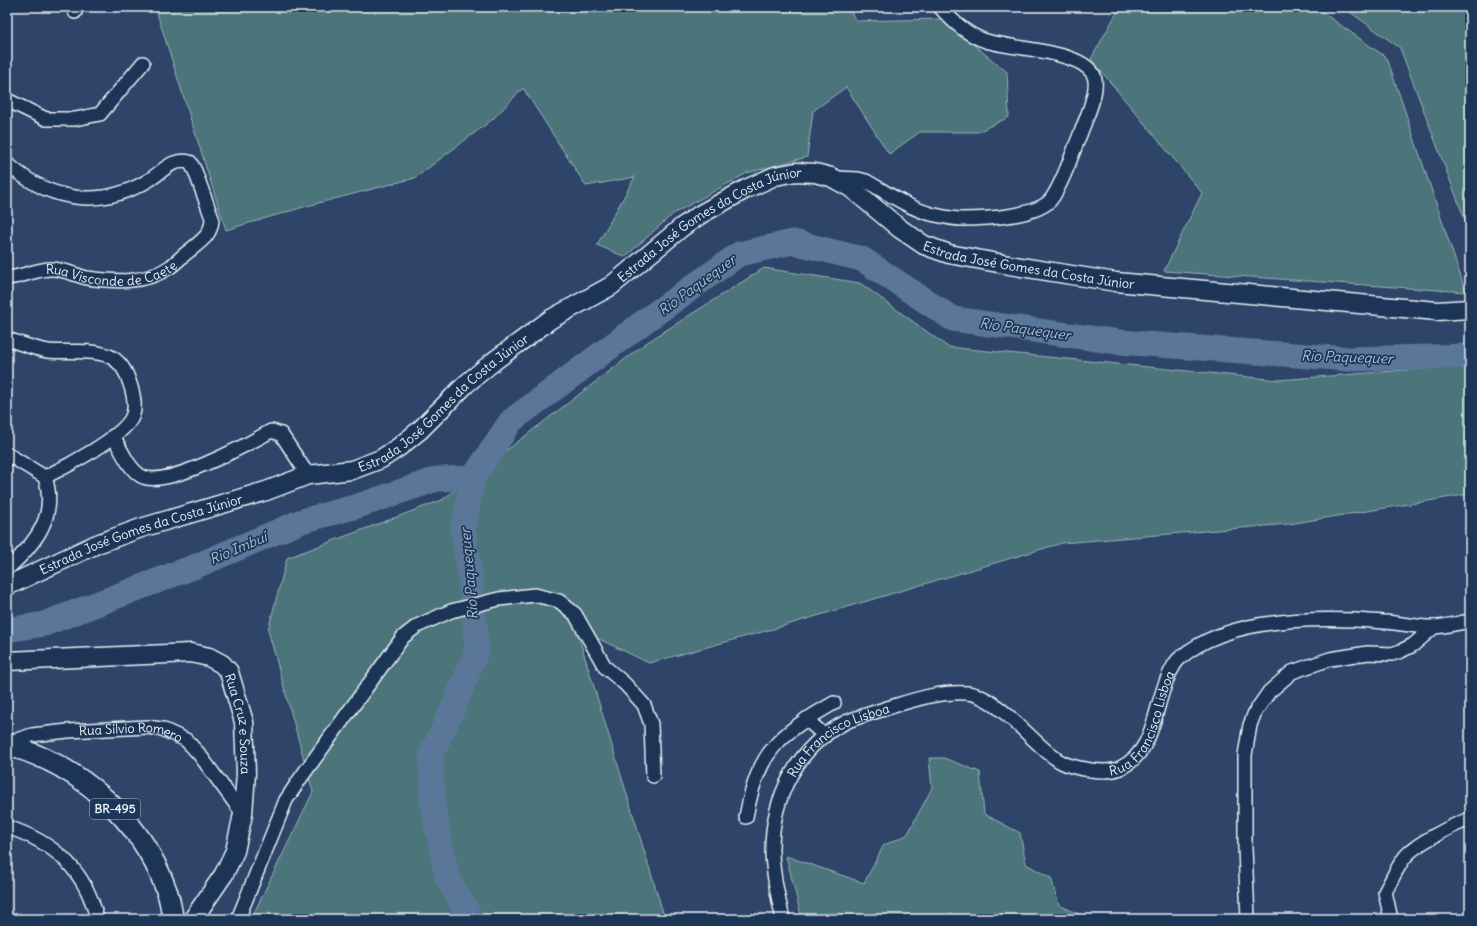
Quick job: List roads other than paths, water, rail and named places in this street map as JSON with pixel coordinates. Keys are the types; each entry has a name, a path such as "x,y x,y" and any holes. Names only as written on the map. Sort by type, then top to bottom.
{"main road":[{"name":"BR-495","path":"7,744 30,752 88,784 118,811 151,855 167,890 173,919"}],"street":[{"path":"831,178 858,179 866,181 930,214 959,219 1029,213 1041,208 1052,199 1069,162 1088,113 1095,90 1094,76 1090,70 1080,62 1064,56 985,40 970,34 950,19 940,7"},
{"path":"7,100 46,119 74,119 100,114 143,63"},
{"name":"Rua Visconde de Caete","path":"7,278 18,278 38,270 53,269 86,277 122,282 141,280 169,267 206,238 210,231 212,218 195,170 190,162 181,160 173,163 149,180 116,196 94,198 66,197 24,178 10,166"},
{"name":"Estrada José Gomes da Costa Júnior","path":"7,586 97,544 141,528 266,491 308,475 364,466 399,447 420,430 466,384 494,361 551,319 611,286 682,227 701,214 746,189 775,176 796,172 815,173 831,178 851,188 899,228 924,245 949,254 1116,282 1437,311 1470,309"},
{"path":"7,339 48,351 107,355 119,362 133,391 133,416 128,424 113,436 63,468 45,476"},
{"path":"113,436 136,473 147,479 157,479 203,466 271,431 275,431 281,434 308,475"},
{"path":"7,454 45,476 49,497 45,525 32,545 7,569"},
{"path":"238,919 286,800 302,776 403,637 417,626 451,611 499,599 534,595 558,601 575,614 605,667 626,684 644,705 651,724 653,776"},
{"name":"Rua Francisco Lisboa","path":"783,919 778,896 772,852 776,812 782,791 807,750 846,722 923,697 946,693 970,693 998,706 1056,760 1074,767 1097,771 1119,769 1139,754 1152,731 1167,677 1178,659 1216,637 1242,628 1281,622 1342,620 1434,627 1470,621"},
{"path":"1248,919 1245,848 1245,755 1250,725 1255,712 1269,692 1292,672 1330,660 1368,653 1392,654 1401,652 1413,645 1434,627"},
{"name":"Rua Cruz e Souza","path":"7,661 191,653 222,664 229,672 244,722 246,773 243,814 235,851 224,874 193,919"},
{"path":"746,817 750,791 759,767 766,756 784,735 806,719 834,703"},
{"path":"806,719 825,736"},
{"name":"Rua Sílvio Romero","path":"7,744 32,735 68,731 147,727 171,732 186,740 199,754 243,814"},
{"path":"1391,919 1385,892 1406,855 1426,841 1460,822 1470,820"},
{"path":"7,827 21,832 51,847 75,870 91,896 97,919"}],"waterway":[{"name":"Rio Paquequer","path":"471,919 447,877 433,806 431,755 455,704 477,649 471,582 463,529 473,478 511,421 649,318 739,254 793,242 862,259 953,319 1119,342 1349,359 1470,356"},
{"name":"Rio Imbuí","path":"7,630 44,624 196,566 302,521 358,506 437,479 473,478"}]}
